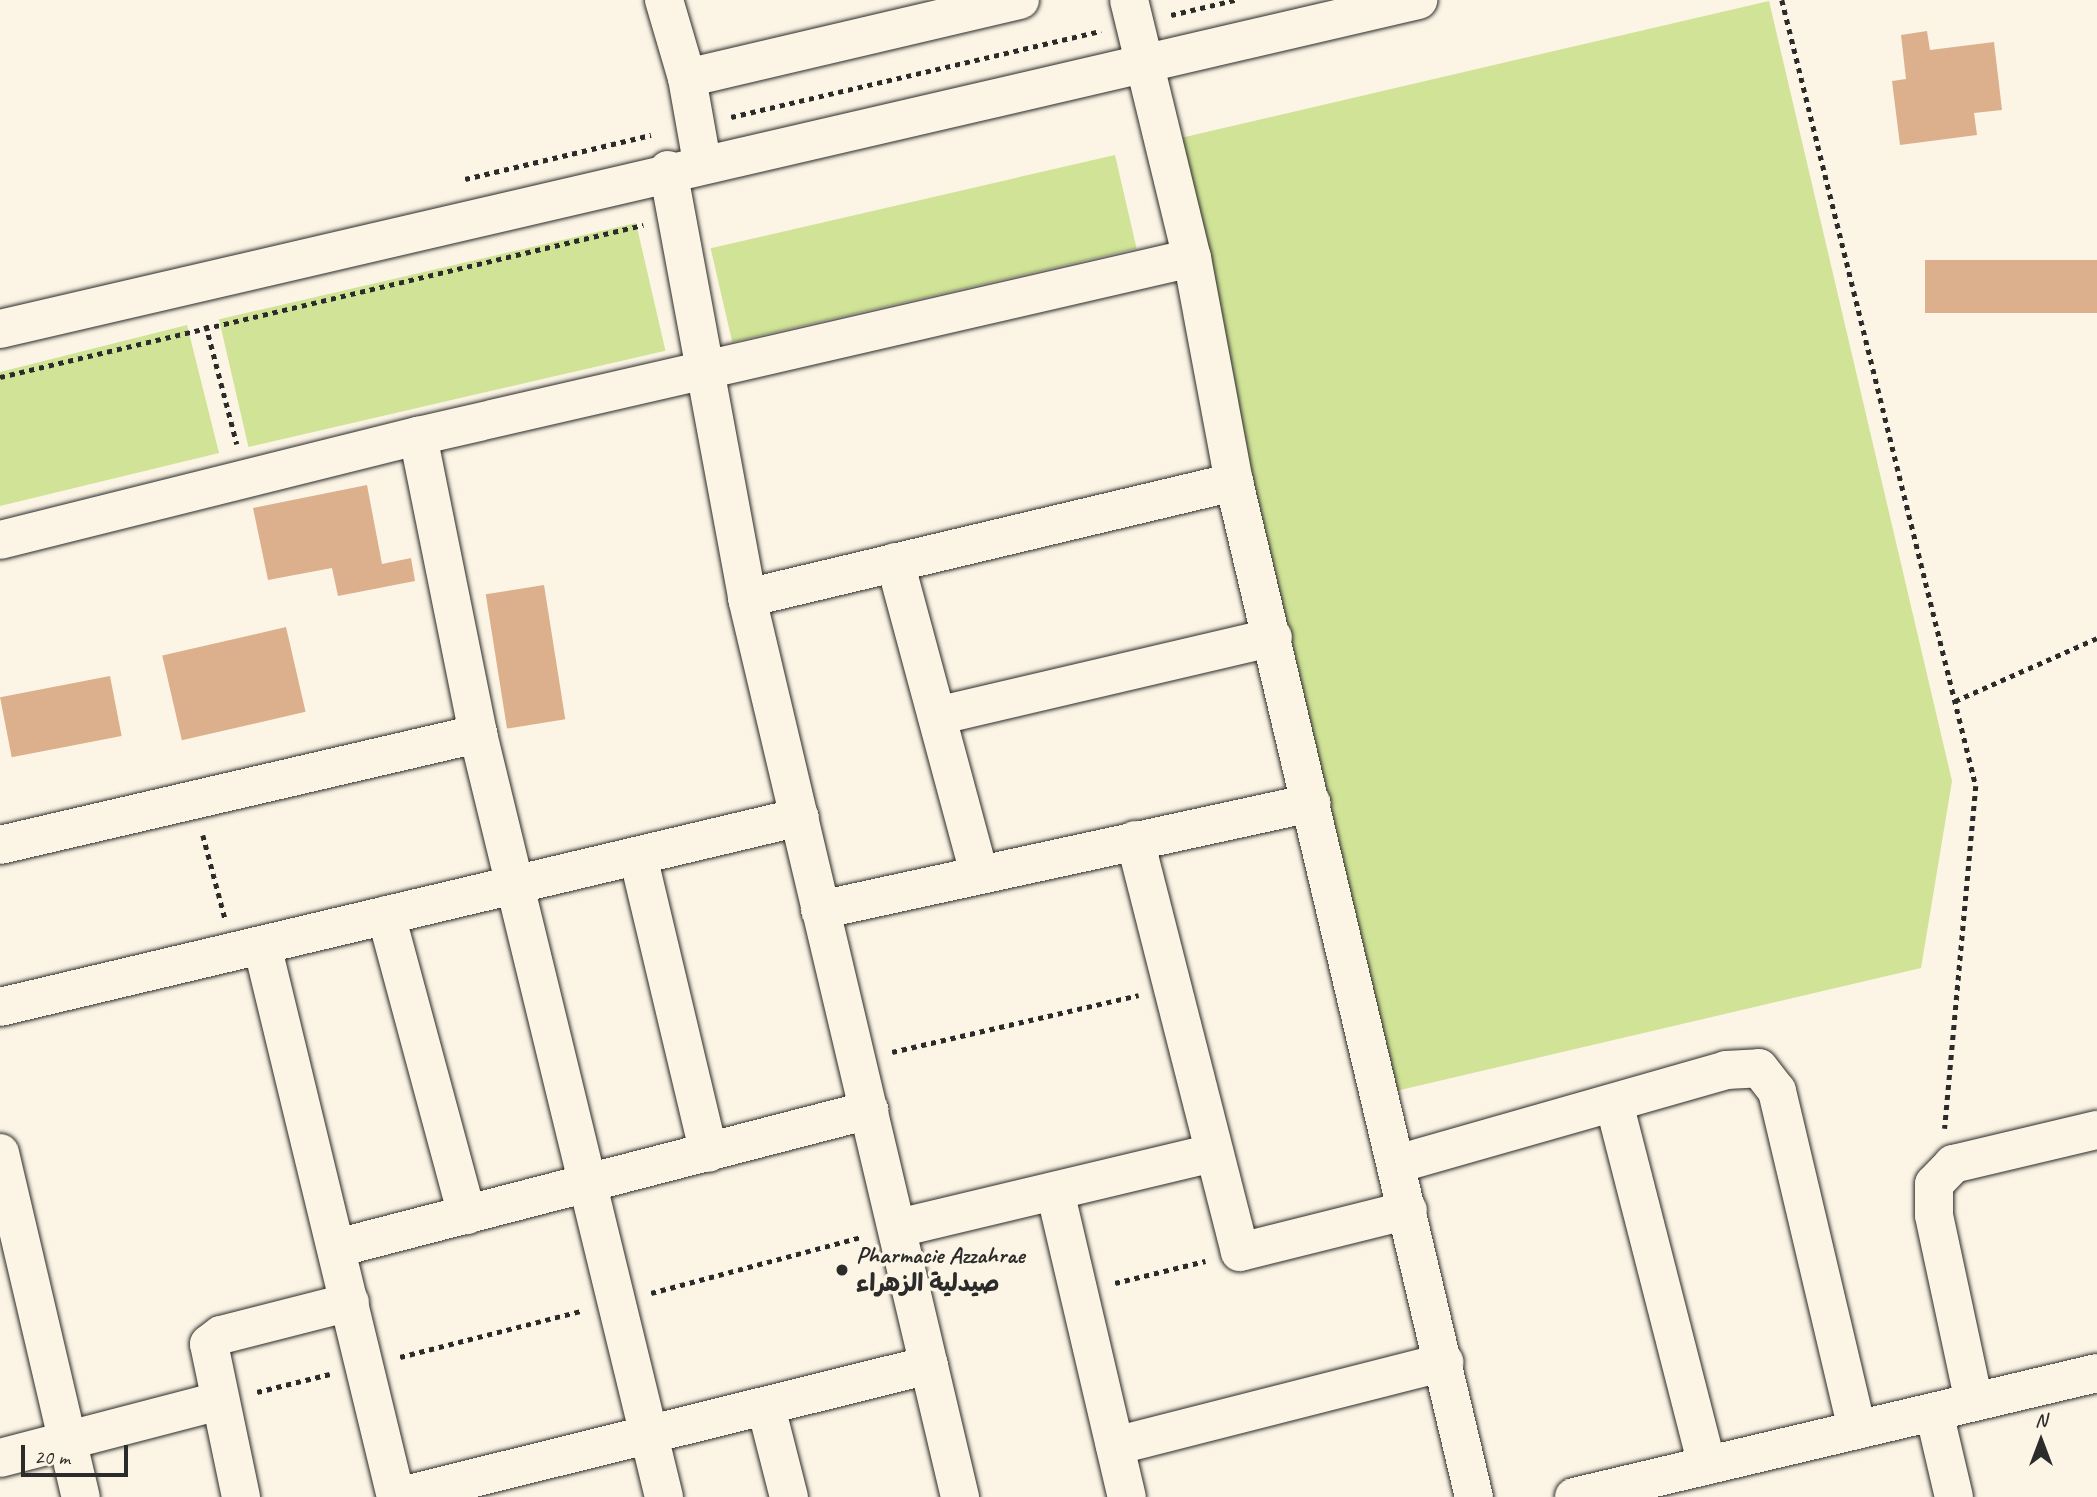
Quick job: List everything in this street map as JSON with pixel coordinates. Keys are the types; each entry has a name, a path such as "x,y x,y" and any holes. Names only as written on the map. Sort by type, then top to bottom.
{"street":[{"path":"664,0 687,78 685,166 707,368 747,598 960,1497"},
{"path":"687,78 1020,0"},
{"path":"1129,0 1192,258 1234,482 1273,637 1474,1497"},
{"path":"0,329 685,166 1418,0"},
{"path":"0,540 418,436 1192,258"},
{"path":"418,436 478,734 664,1497"},
{"path":"747,598 1234,482"},
{"path":"895,562 979,873"},
{"path":"937,716 1273,637"},
{"path":"0,845 478,734"},
{"path":"820,909 1311,803"},
{"path":"0,1007 800,817"},
{"path":"1135,840 1240,1252 1408,1210"},
{"path":"638,856 709,1153"},
{"path":"386,915 467,1215"},
{"path":"248,948 337,1248 397,1497 524,1482 649,1436 929,1365"},
{"path":"1397,1164 1745,1066 1759,1068 1770,1078 1857,1430"},
{"path":"1614,1103 1707,1465"},
{"path":"337,1248 590,1185 869,1110"},
{"path":"1974,1402 1931,1198 1941,1173 1953,1164 2097,1130"},
{"path":"0,1153 80,1497"},
{"path":"898,1228 1213,1153"},
{"path":"1055,1191 1127,1497"},
{"path":"241,1497 207,1353 213,1339 350,1302"},
{"path":"1115,1446 1444,1362"},
{"path":"1574,1497 1673,1485 1707,1465 1974,1402 2095,1382"},
{"path":"0,1458 219,1401"},
{"path":"766,1408 789,1497"},
{"path":"1934,1412 1954,1497"}],"path":[{"path":"1782,0 1976,786 1941,1173"},
{"path":"0,377 206,325 648,224 651,237"},
{"path":"206,325 241,458"},
{"path":"1955,701 2097,638"},
{"path":"194,800 248,948"},
{"path":"857,1060 1172,987"},
{"path":"219,1401 617,1302 898,1228"},
{"path":"1078,1293 1240,1252"}],"green space":[{"path":"1769,1 1952,781 1921,968 1396,1091 1172,140"},
{"path":"1115,155 1137,249 732,342 711,248"},
{"path":"636,223 665,351 248,447 219,319"},
{"path":"187,325 219,453 0,506 0,372"}],"building":[{"path":"1927,31 1930,50 1994,42 2002,110 1974,113 1977,135 1900,145 1892,81 1906,79 1901,35"},
{"path":"1925,260 2097,260 2097,313 1925,313"},
{"path":"367,485 382,564 411,558 415,581 338,596 332,568 268,580 253,508"},
{"path":"544,585 565,719 507,729 486,594"},
{"path":"286,627 306,712 182,740 162,656"},
{"path":"110,676 122,736 12,757 0,697"}],"place":[{"name":"Pharmacie Azzahrae صيدلية الزهراء","path":"842,1270"}]}
